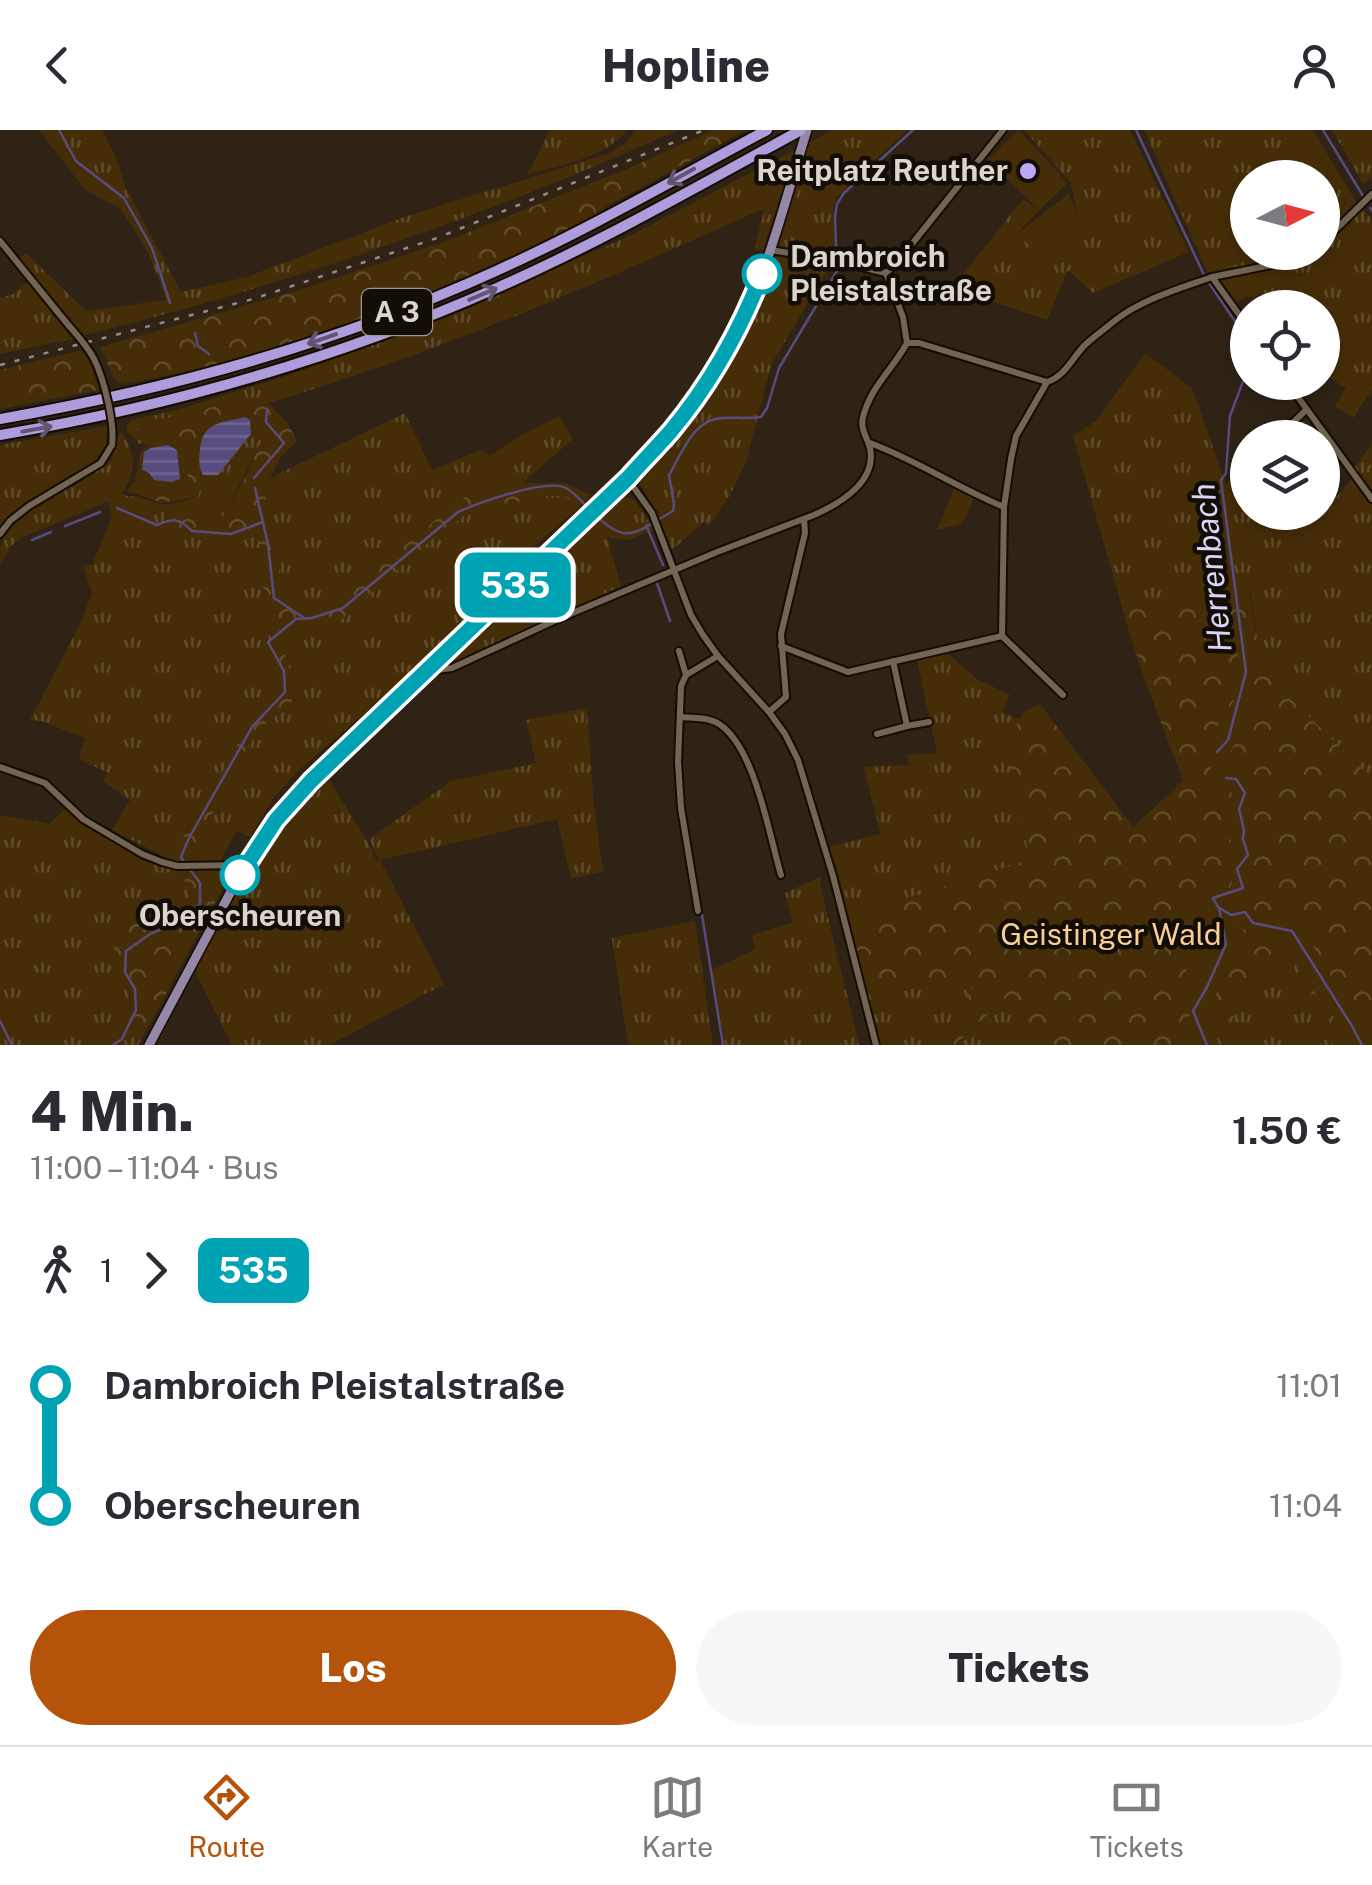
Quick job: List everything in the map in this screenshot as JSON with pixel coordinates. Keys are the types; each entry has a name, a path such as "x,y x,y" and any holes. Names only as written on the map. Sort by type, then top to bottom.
{"highway":[{"name":"A 3","path":"0,419 70,407 212,373 390,315 556,242 767,130"},
{"name":"A 3","path":"0,435 216,389 393,331 562,257 804,130"}],"main road":[{"path":"148,1045 245,866 276,820 311,781 628,478 670,432 705,385 737,332 770,250 804,130"}],"street":[{"path":"886,273 1003,130"},
{"path":"1340,226 1372,194"},
{"path":"0,241 90,353 112,426 112,445 101,463 29,506 0,534"},
{"path":"770,250 886,273"},
{"path":"1063,695 1002,636 1004,507 1016,436 1047,382 1062,373 1084,346 1122,315 1212,277 1245,270"},
{"path":"430,668 452,668 674,570 826,510 857,488 871,462 863,417 880,380 907,343 886,273"},
{"path":"1212,277 1230,302"},
{"path":"907,343 923,344 1047,382"},
{"path":"1299,400 1372,499"},
{"path":"1295,420 1306,410"},
{"path":"869,442 1004,507"},
{"path":"628,478 652,513 691,615 718,656 786,734 798,760 876,1045"},
{"path":"769,712 786,697 781,634 805,533 804,519"},
{"path":"781,646 848,672 1002,636"},
{"path":"679,651 686,675"},
{"path":"698,911 680,808 681,686 686,675 718,656"},
{"path":"893,661 907,726"},
{"path":"680,717 718,724 739,747 760,799 781,875"},
{"path":"877,734 929,722"},
{"path":"0,768 46,783 82,818 142,854 177,866 245,866"}],"green space":[{"path":"39,130 102,130 125,186 181,292 247,277 404,217 610,153 626,143 635,130 678,130 533,191 386,246 236,294 84,335 19,259 26,253 86,311 166,300 149,254 121,209 85,190"},
{"path":"550,130 627,130 595,154 527,175"},
{"path":"713,130 746,130 567,232 445,290 201,370 121,384 114,379 100,347 297,291 441,243"},
{"path":"833,130 907,130 837,197 833,210 835,258 771,365 746,462 709,526 704,522 672,550 638,480 694,410 732,354 772,265 809,143"},
{"name":"Reitplatz Reuther","path":"1019,130 1068,183 1039,210 987,159"},
{"path":"1024,130 1130,130 1189,252 1093,293 1068,270 1047,320 952,288 1023,199 1039,210 1017,234 1078,217 1071,183"},
{"path":"1144,130 1313,130 1331,160 1230,160 1230,270 1340,270 1340,175 1372,220 1372,390 1353,418 1335,406 1346,388 1340,384 1340,290 1230,290 1230,297 1207,271"},
{"path":"1332,130 1372,130 1372,175 1363,184"},
{"path":"795,150 763,250 754,250 765,208 578,290 388,364 258,406 244,398 180,416 134,423 134,430 161,427 176,431 183,442 188,476 171,488 135,481 140,453 149,444 139,444 127,431 131,420 286,376 416,328 625,238"},
{"path":"1069,193 1078,217 1038,253 1017,234"},
{"path":"28,282 72,339 0,354 0,298"},
{"path":"82,350 99,390 0,409 0,370"},
{"path":"1145,353 1192,388 1226,484 1230,481 1230,530 1340,530 1340,493 1372,443 1372,778 1263,672 1250,592 1122,607 1073,436 1096,421"},
{"path":"244,398 258,406 268,403 287,422 297,442 282,455 264,489 287,608 324,609 476,488 506,483 565,483 591,495 578,508 564,496 537,496 474,508 431,540 335,625 294,627 282,645 295,697 247,747 214,810 194,861 179,863 171,860 209,790 226,767 256,708 278,684 264,652 275,614 263,595 262,551 252,527 237,539 204,539 163,526 171,505 203,515 224,516 262,440 259,432 251,429 202,440 200,460 208,477 202,478 197,497 162,503 127,491 135,481 164,488 183,482 188,476 183,442 176,431 131,428 134,423 180,416"},
{"path":"405,413 432,470 481,450 489,456 559,416 573,439 522,483 506,483 435,520 324,610 287,608 264,489 270,478"},
{"path":"107,426 106,444 93,464 25,504 0,527 0,445"},
{"path":"251,429 259,432 262,440 224,516 171,506 163,525 252,527 262,550 263,595 276,614 264,652 278,683 256,708 171,860 112,830 130,800 103,781 108,773 79,759 85,738 30,720 92,593 83,565 92,565 112,516 108,502 21,538 0,564 1,548 7,531 22,515 112,460 119,433 123,433 133,463 123,493 166,504 198,497 202,478 207,477 200,459 202,440"},
{"path":"954,488 974,498 962,524 937,530"},
{"path":"537,496 564,496 578,508 493,582 496,589 429,657 298,771 274,797 250,837 236,831 220,862 194,861 245,750 268,722 287,708 292,678 282,645 294,627 335,625 431,540 474,508"},
{"path":"614,499 635,500 654,530 628,540 607,537 621,586 444,669 440,664"},
{"name":"Geistinger Wald","path":"1249,592 1263,672 1372,778 1372,1045 1333,1045 1322,1013 1290,953 1232,990 1232,1013 1242,1045 1024,1045 1011,993 955,1045 940,1045 973,987 964,974 869,1001 847,917 1030,860 1008,759 1010,741 1023,712 1040,704 1133,827 1183,781 1122,607"},
{"path":"1249,619 1255,658 1252,693 1274,713 1270,717 1247,713 1226,763 1230,774 1246,775 1252,785 1256,842 1247,875 1246,898 1232,905 1256,917 1289,919 1300,924 1341,998 1362,1013 1372,1031 1371,1045 1350,1045 1283,937 1251,933 1238,926 1234,927 1230,957 1212,1004 1219,1045 1199,1045 1188,1012 1183,988 1187,969 1194,961 1197,942 1212,920 1203,909 1204,897 1221,888 1230,889 1233,869 1229,833 1225,831 1231,785 1214,778 1210,759 1203,752 1237,693 1237,639"},
{"path":"947,653 977,679 1010,695 1002,713 1020,719 1008,759 1031,860 847,917 828,847 881,834 863,767 909,765 907,755 937,753 917,660"},
{"path":"587,708 603,871 571,879 557,819 380,860 444,984 330,1045 232,1045 197,976 196,966 257,858 286,816 326,775 377,862 369,839 451,781 536,763 526,720"},
{"path":"67,807 141,856 177,869 191,890 188,905 173,919 162,918 116,967 129,992 127,1020 147,1029 138,1045 0,1045 0,815 49,824"},
{"path":"234,868 147,1029 127,1020 131,996 114,959 118,940 138,919 173,919 188,905 191,890 177,869"},
{"path":"822,876 820,884 859,1045 725,1045 712,970 755,949 752,935 793,922 785,893"},
{"path":"695,921 713,1045 628,1045 612,938"},
{"path":"1290,953 1322,1013 1333,1045 1242,1045 1232,1013 1232,990"},
{"path":"964,974 973,987 940,1045 880,1045 869,1001"},
{"path":"1012,992 1024,1045 956,1045"}],"shaded area":[{"path":"245,417 250,420 251,434 218,475 203,475 199,456 205,433 215,425"},
{"path":"168,445 177,450 180,479 154,480 142,470 144,452"}],"waterway":[{"path":"59,130 76,161 124,198 152,248 170,303"},
{"path":"596,515 625,533 673,511 669,475 696,431 711,420 761,417 779,368 837,271 837,204 913,130"},
{"name":"Herrenbach","path":"1136,130 1205,277"},
{"path":"1323,130 1363,196"},
{"name":"Herrenbach","path":"1209,283 1230,314"},
{"path":"195,333 198,346 209,354"},
{"name":"Herrenbach","path":"1217,752 1228,740 1246,672 1221,480 1226,473 1230,416 1236,400"},
{"path":"254,478 284,443 266,422 267,410"},
{"path":"184,862 181,857 189,838 252,727 285,692 284,671 268,642 296,619 343,608 458,512 544,486 566,488 590,510"},
{"path":"255,488 268,544 274,598 304,618"},
{"path":"117,508 157,525 179,522 192,531 231,534 263,522"},
{"path":"65,526 100,512"},
{"path":"646,525 663,565"},
{"path":"32,540 51,532"},
{"path":"657,583 670,621"},
{"name":"Herrenbach","path":"1226,778 1236,779 1245,793 1239,809 1248,855 1237,869 1243,888 1213,898 1218,907 1231,915 1245,912 1253,923 1292,931 1362,1045"},
{"path":"113,1045 122,1039 136,1010 135,989 125,972 126,951 200,904 200,883 189,868"},
{"path":"1207,1045 1193,1011 1226,944 1219,908"},
{"path":"702,915 723,1045"},
{"path":"0,1021 12,1045"}],"railway":[{"path":"0,365 253,299 437,238 704,130"}],"bus line":[{"name":"535","path":"240,875 276,820 311,781 628,478 670,432 737,332 762,274"}],"place":[{"name":"Reitplatz Reuther","path":"1028,171"},
{"name":"Dambroich Pleistalstraße","path":"762,274"},
{"name":"Oberscheuren","path":"240,875"}]}
